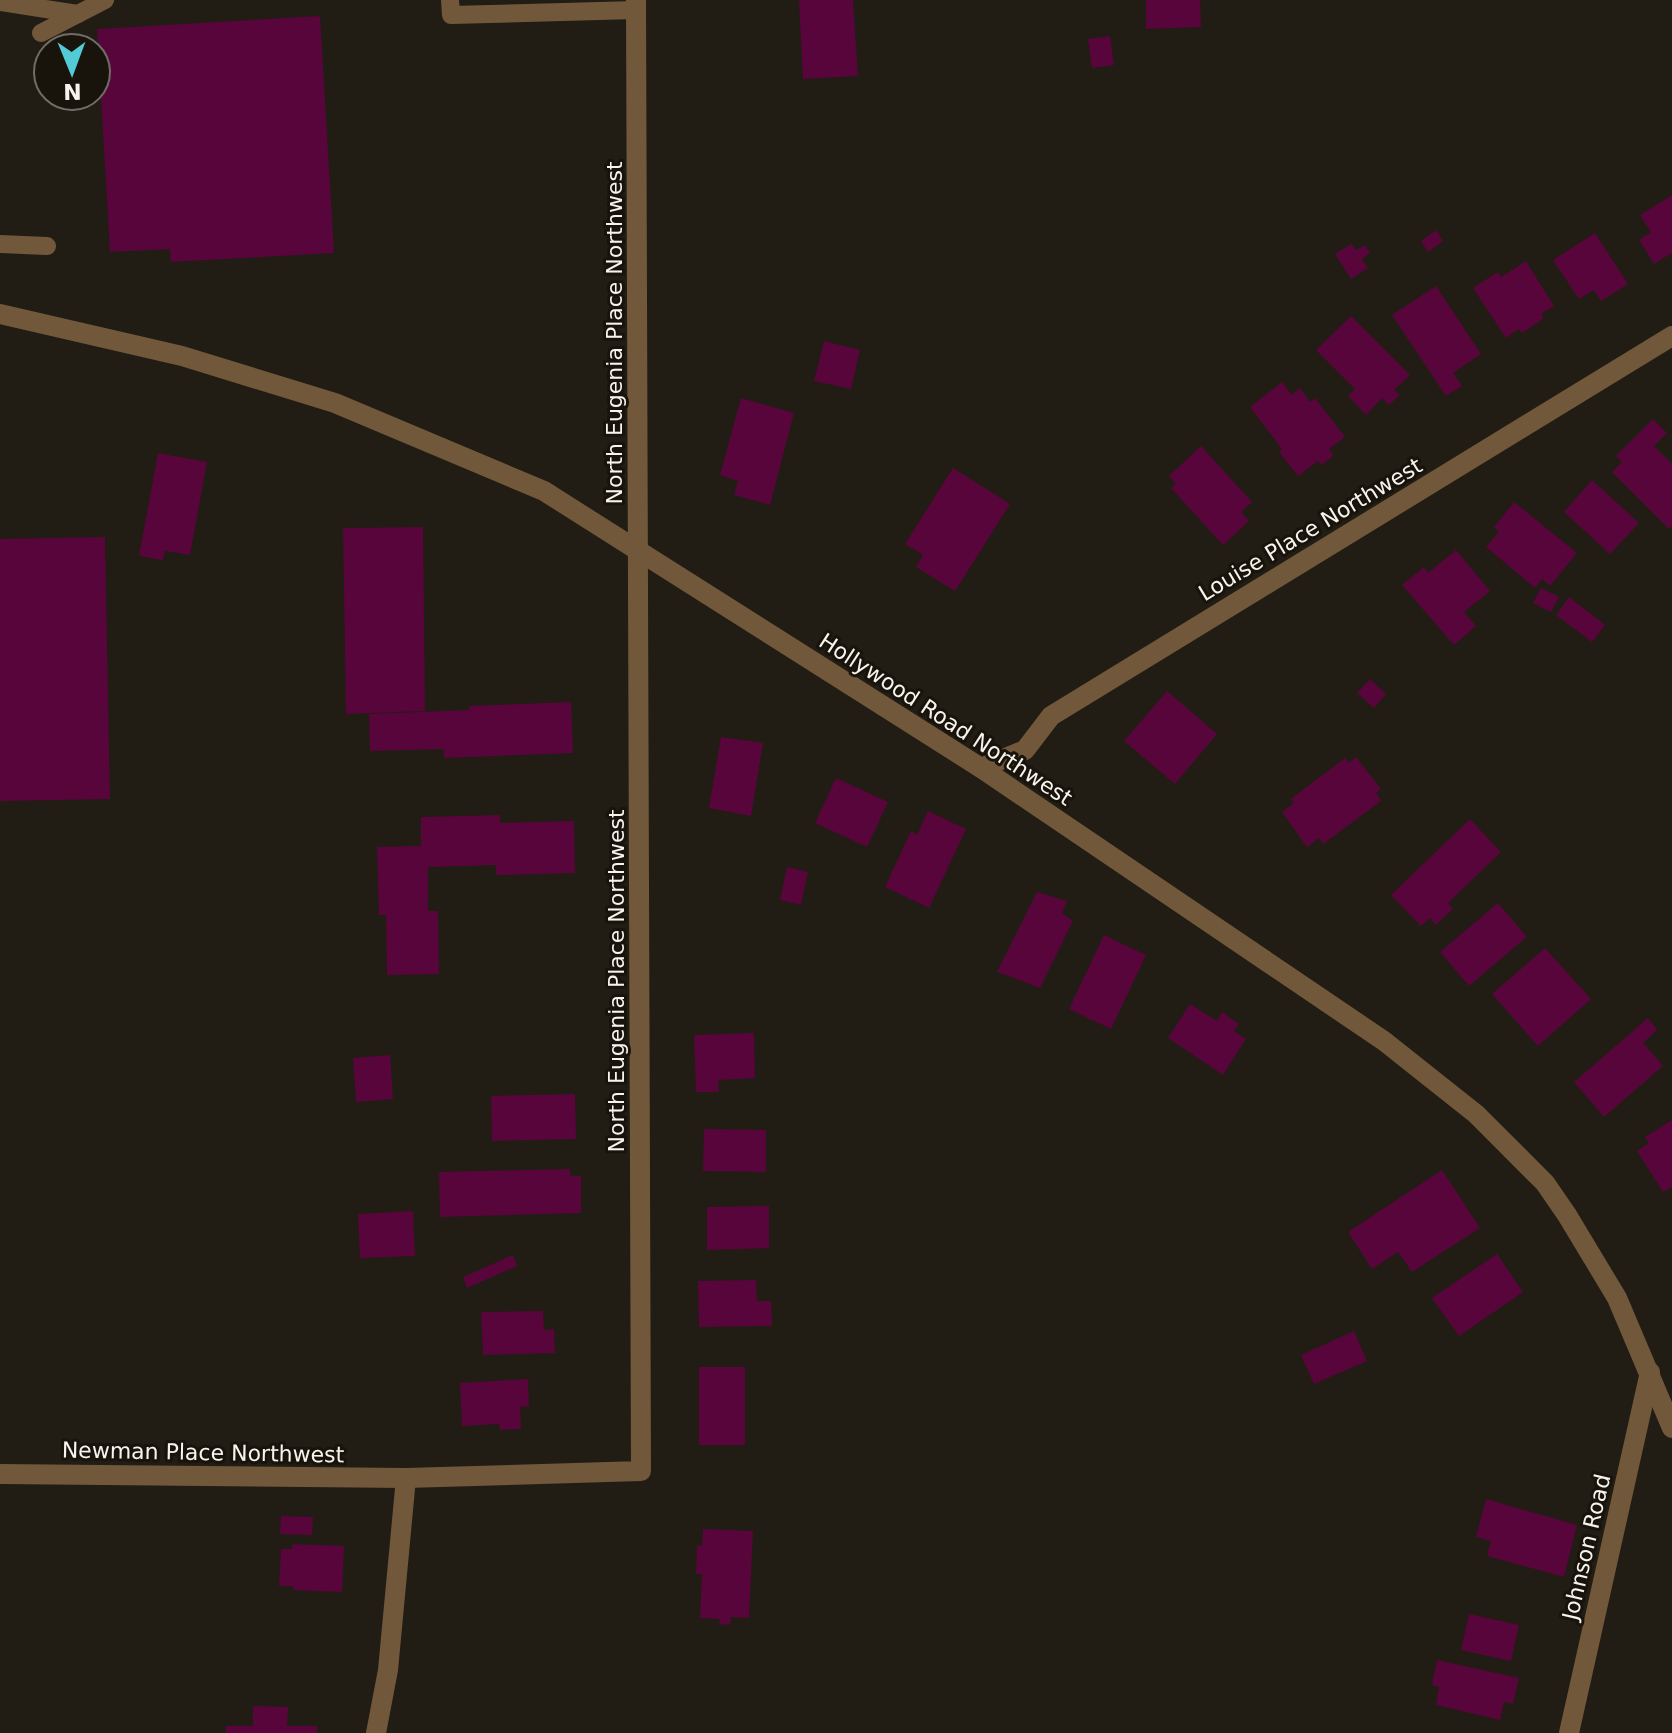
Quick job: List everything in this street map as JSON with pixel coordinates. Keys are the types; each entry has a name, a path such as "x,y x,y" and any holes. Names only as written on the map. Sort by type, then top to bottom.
{"street":[{"name":"North Eugenia Place Northwest","path":"406,1478 641,1471 636,5"},
{"name":"Hollywood Road Northwest","path":"0,314 182,356 335,403 544,491 981,768 1384,1041 1476,1114 1545,1183 1567,1215 1617,1298 1672,1428"},
{"name":"Louise Place Northwest","path":"981,768 1025,750 1051,716 1672,336"},
{"name":"Johnson Road","path":"1569,1733 1650,1372"},
{"name":"Newman Place Northwest","path":"0,1474 406,1478"},
{"path":"376,1733 388,1670 406,1478"}],"lane":[{"path":"43,32 105,0"},
{"path":"450,0 451,15 636,5"},
{"path":"0,2 78,14"},
{"path":"0,244 47,246"}],"building":[{"path":"799,0 853,0 858,76 803,79"},
{"path":"1146,0 1200,0 1201,27 1146,29"},
{"path":"320,16 334,253 171,262 170,249 110,252 102,112 112,112 112,32 97,32 97,29"},
{"path":"1110,36 1114,65 1092,68 1088,39"},
{"path":"1672,195 1672,253 1654,264 1639,240 1651,232 1640,215"},
{"path":"1436,230 1443,241 1428,252 1421,241"},
{"path":"1595,233 1628,284 1601,301 1594,290 1579,299 1553,260"},
{"path":"1351,244 1356,250 1365,245 1370,253 1362,259 1368,268 1351,279 1335,254"},
{"path":"1526,261 1554,306 1541,314 1543,319 1522,333 1519,329 1506,338 1473,288 1498,272 1501,277"},
{"path":"1436,286 1481,354 1453,373 1462,386 1446,396 1392,315"},
{"path":"1351,316 1410,375 1394,390 1400,395 1389,405 1382,398 1366,415 1348,396 1355,389 1316,350"},
{"path":"824,341 860,350 851,389 814,381"},
{"path":"1282,382 1292,395 1300,388 1310,402 1315,398 1345,437 1329,449 1334,455 1322,465 1318,461 1298,476 1250,407"},
{"path":"741,398 794,413 770,505 734,495 738,481 720,475"},
{"path":"1653,419 1667,433 1654,446 1672,464 1672,526 1669,529 1612,472 1622,462 1616,456"},
{"path":"1201,446 1252,502 1241,512 1249,521 1223,545 1171,488 1176,484 1169,476"},
{"path":"158,453 207,462 190,555 165,551 163,560 139,556"},
{"path":"953,468 1010,504 955,591 916,567 923,555 905,544"},
{"path":"1592,480 1639,523 1610,554 1564,512"},
{"path":"1514,502 1577,553 1550,586 1542,579 1535,588 1486,547 1499,532 1494,527"},
{"path":"423,527 425,711 346,714 343,528"},
{"path":"105,537 110,799 0,801 0,539"},
{"path":"1456,550 1490,591 1464,612 1476,626 1454,645 1402,585 1424,567 1428,573"},
{"path":"1541,588 1559,597 1551,612 1533,603"},
{"path":"1569,597 1605,625 1592,642 1556,615"},
{"path":"1370,679 1386,694 1374,708 1357,693"},
{"path":"1167,691 1217,734 1175,784 1124,741"},
{"path":"571,702 573,753 444,758 444,749 370,751 369,714"},
{"path":"721,737 763,743 751,816 709,808"},
{"path":"1356,757 1381,789 1376,793 1381,801 1323,844 1319,838 1307,847 1282,812 1294,803 1291,799 1345,758 1349,763"},
{"path":"836,778 888,802 867,847 815,823"},
{"path":"928,811 966,829 929,908 885,887 911,831 917,835"},
{"path":"500,815 500,823 574,821 575,873 496,875 496,865 428,867 428,911 438,911 439,974 387,975 386,915 379,915 377,847 421,846 421,817"},
{"path":"1470,819 1501,852 1448,903 1453,909 1436,925 1430,918 1421,926 1391,895"},
{"path":"787,867 808,872 801,905 780,900"},
{"path":"1037,892 1067,901 1062,913 1073,921 1040,988 997,972"},
{"path":"1498,903 1527,937 1469,986 1440,952"},
{"path":"1104,935 1146,955 1111,1029 1069,1009"},
{"path":"1545,948 1591,999 1538,1046 1492,994"},
{"path":"1190,1004 1217,1021 1222,1012 1239,1024 1234,1031 1246,1039 1223,1075 1168,1038"},
{"path":"1648,1018 1657,1030 1643,1043 1663,1066 1604,1117 1574,1082"},
{"path":"754,1033 755,1078 718,1080 719,1092 696,1092 694,1035"},
{"path":"390,1055 393,1099 356,1102 353,1058"},
{"path":"575,1094 576,1139 492,1141 491,1096"},
{"path":"1672,1120 1672,1187 1663,1192 1637,1151 1649,1143 1645,1137"},
{"path":"704,1129 766,1130 766,1172 703,1171"},
{"path":"570,1169 570,1176 581,1176 581,1213 440,1217 439,1172"},
{"path":"1442,1170 1480,1228 1412,1272 1398,1252 1372,1269 1348,1232"},
{"path":"769,1206 769,1248 707,1250 707,1207"},
{"path":"413,1211 415,1256 360,1258 358,1214"},
{"path":"1497,1254 1523,1292 1459,1336 1432,1298"},
{"path":"513,1255 517,1266 467,1288 463,1277"},
{"path":"756,1280 757,1301 771,1301 772,1326 699,1327 698,1281"},
{"path":"543,1311 544,1330 554,1329 555,1353 483,1355 481,1312"},
{"path":"1354,1331 1367,1361 1314,1384 1301,1355"},
{"path":"699,1367 745,1367 745,1445 699,1445"},
{"path":"528,1379 529,1406 520,1407 521,1429 500,1430 499,1424 462,1426 460,1383"},
{"path":"1486,1499 1577,1525 1564,1577 1487,1556 1491,1541 1476,1537"},
{"path":"281,1516 313,1517 312,1535 280,1534"},
{"path":"703,1529 753,1531 749,1618 731,1617 730,1625 719,1624 720,1619 700,1618 702,1574 696,1574 697,1546 702,1546"},
{"path":"292,1544 344,1546 342,1592 293,1590 293,1586 279,1586 281,1549 292,1549"},
{"path":"1469,1614 1519,1625 1511,1661 1461,1650"},
{"path":"1437,1660 1519,1678 1513,1704 1504,1702 1500,1720 1436,1705 1439,1687 1432,1685"},
{"path":"253,1706 288,1707 287,1726 317,1726 317,1733 226,1733 226,1726 253,1726"}]}
